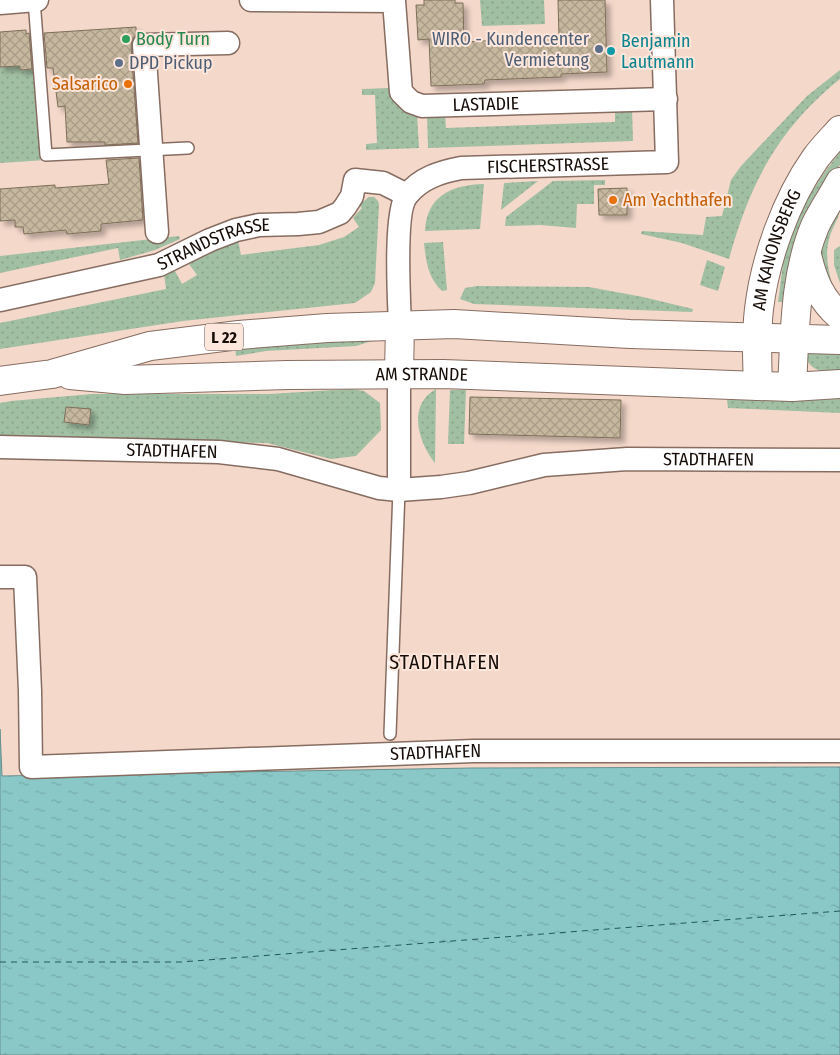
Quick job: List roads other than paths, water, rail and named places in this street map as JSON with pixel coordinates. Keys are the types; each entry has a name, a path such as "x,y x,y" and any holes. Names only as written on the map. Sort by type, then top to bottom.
{"main road":[{"name":"AM KANONSBERG","path":"758,386 757,338 760,303 778,233 792,196 816,157 840,130"},
{"name":"AM KANONSBERG","path":"792,387 801,279 807,251 816,225 840,182"},
{"path":"807,251 811,272 820,294 840,316"},
{"name":"AM STRANDE","path":"0,381 52,374 150,346 318,328 454,324 630,334 757,338"},
{"path":"400,325 400,374"},
{"name":"L 22","path":"757,338 840,340"},
{"name":"AM STRANDE","path":"52,374 125,380 400,374 510,376 792,387"},
{"name":"L 22","path":"792,387 840,384"}],"street":[{"path":"0,3 35,0"},
{"name":"LASTADIE","path":"251,0 394,1 401,92 411,102 422,106 666,99"},
{"name":"FISCHERSTRASSE","path":"407,195 428,178 444,171 461,168 668,162 662,0"},
{"path":"157,232 144,45 228,43"},
{"name":"STRANDSTRASSE","path":"0,300 160,265 210,240 236,230 323,220 340,213 349,202 354,190 355,180 383,183 407,195"},
{"path":"400,325 399,218 407,195"},
{"path":"399,490 400,374"},
{"name":"STADTHAFEN","path":"0,447 219,452 278,459 379,488 399,490 469,483 544,465 617,460 840,460"},
{"name":"STADTHAFEN","path":"0,577 25,576 31,766 474,751 840,751"}],"lane":[{"path":"35,0 46,155 188,148"},
{"path":"390,734 399,490"}],"water":[{"path":"0,729 2,776 472,768 840,767 840,1055 0,1055"}],"place":[{"name":"Body Turn","path":"126,39"},
{"name":"WIRO - Kundencenter Vermietung","path":"599,49"},
{"name":"Benjamin Lautmann","path":"611,51"},
{"name":"DPD Pickup","path":"119,63"},
{"name":"Salsarico","path":"128,84"},
{"name":"Am Yachthafen","path":"613,200"}],"district":[{"name":"STADTHAFEN","path":"445,662"}]}
